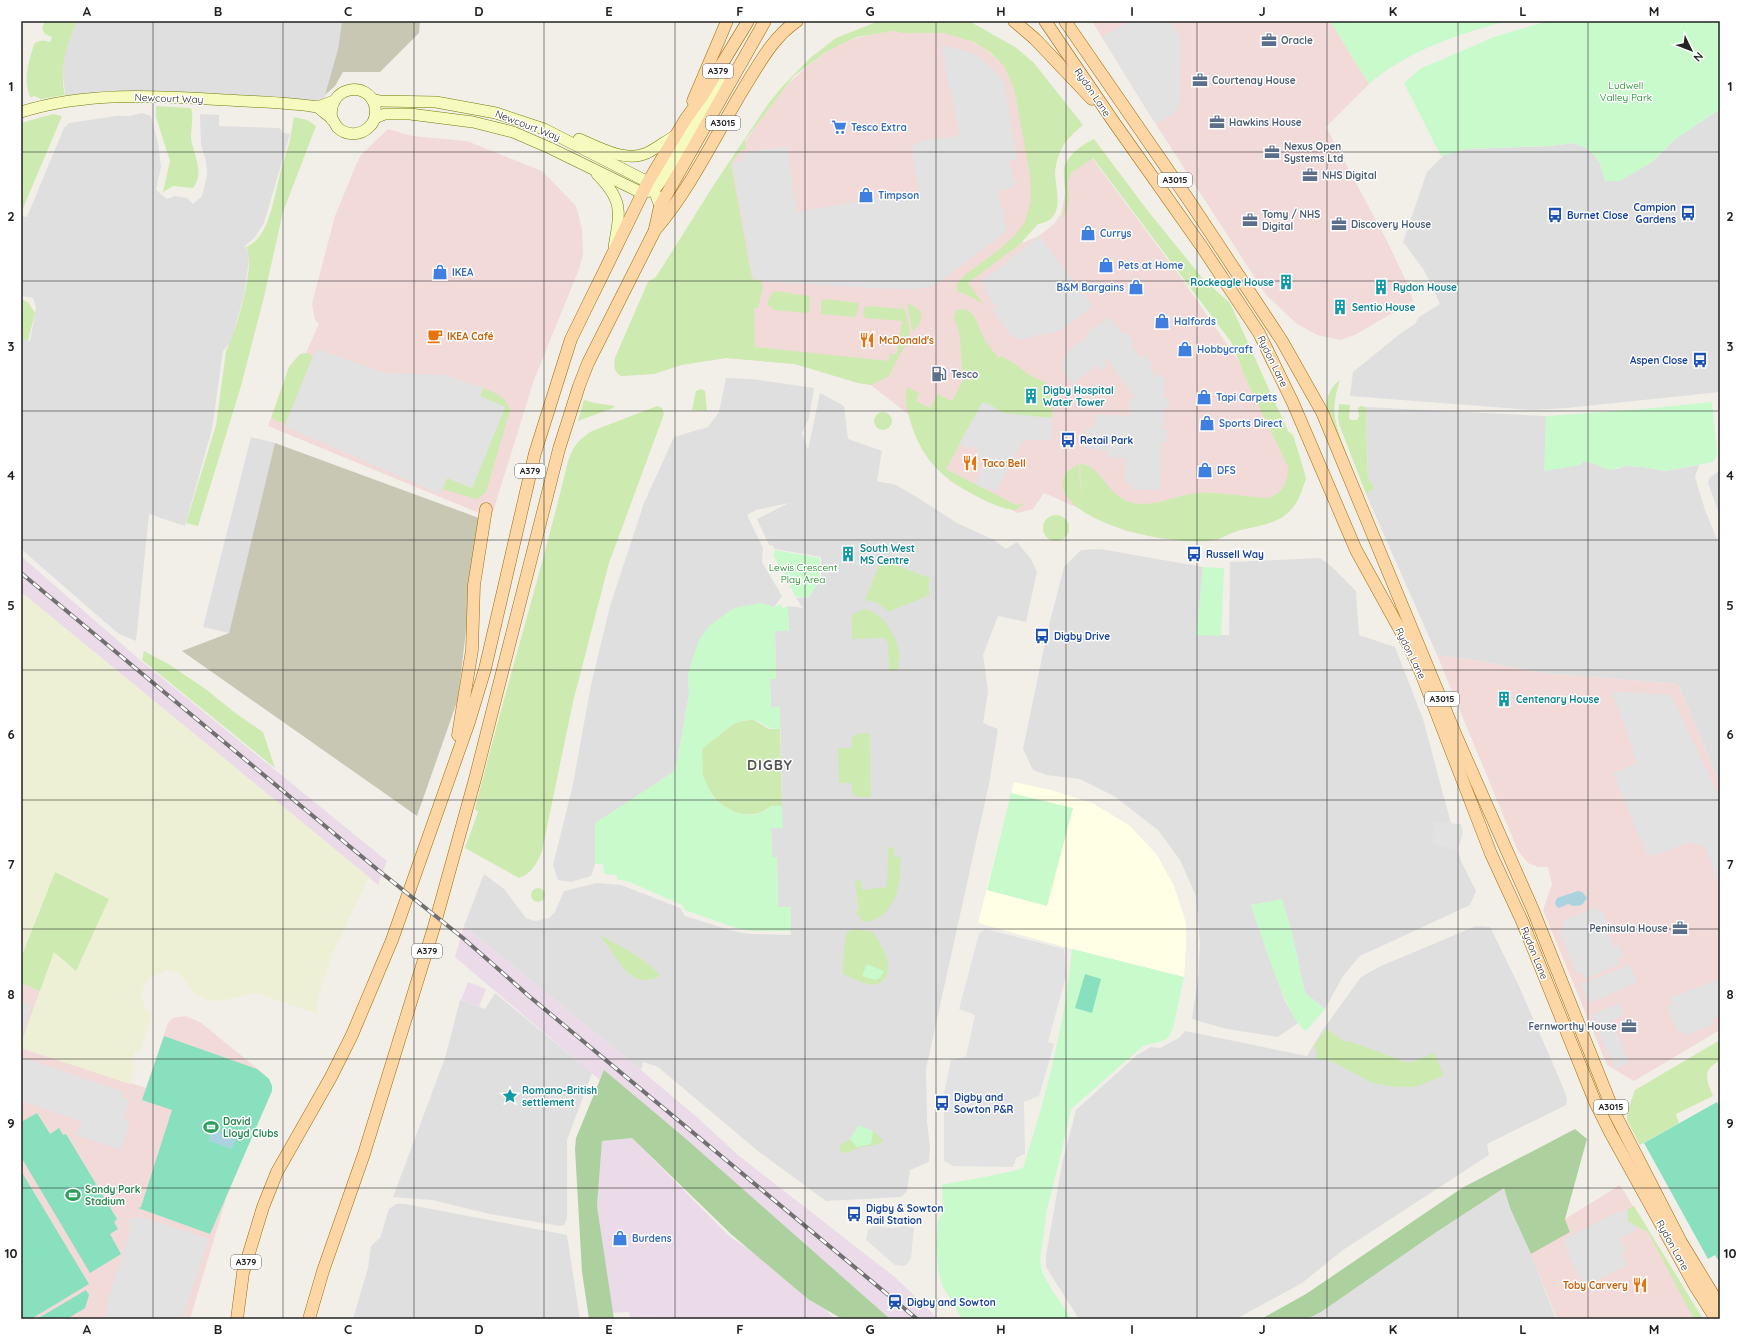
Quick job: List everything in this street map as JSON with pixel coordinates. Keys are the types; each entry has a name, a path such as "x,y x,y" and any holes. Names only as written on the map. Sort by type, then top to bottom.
{"main road":[{"name":"A379","path":"237,1319 243,1273 266,1200 277,1172 352,1036 392,940 469,722 485,669 535,453 571,339 613,250 685,120 726,21"},
{"name":"A379","path":"685,120 703,95 748,21"},
{"name":"A3015","path":"655,230 669,214 682,194 764,55 775,41 797,21"},
{"name":"A3015","path":"1014,21 1035,39 1114,121"},
{"name":"Rydon Lane","path":"1045,21 1202,247 1259,333 1293,402 1356,550 1410,648 1421,673 1491,854 1522,921 1595,1102 1692,1280 1716,1319"},
{"name":"Rydon Lane","path":"1065,21 1190,202 1282,341 1322,412 1458,738 1533,910 1613,1110 1681,1242 1720,1306"},
{"name":"A379","path":"309,1319 323,1271 366,1147 442,899 486,735 559,449 579,386 588,363 655,230 660,206 762,26"},
{"name":"A379","path":"453,764 472,650 474,628 474,585 486,509"}],"street":[{"path":"660,206 648,188 662,181 702,112 762,26"},
{"path":"318,107 341,131 359,134 369,128 375,118 376,111 372,99 364,92 352,89 344,91 338,95 331,107 332,120"},
{"name":"Newcourt Way","path":"21,112 74,100 129,96 198,98 318,107 334,101"},
{"name":"Newcourt Way","path":"372,99 380,101 436,102 496,113 544,129 648,188"},
{"name":"Newcourt Way","path":"375,118 385,114 410,114 473,122 513,132 589,166 648,188"},
{"path":"544,129 578,139 619,155 632,156 646,153 677,135"},
{"path":"589,166 615,196 619,211 613,250"}],"shaded area":[{"path":"77,21 342,21 338,49 324,100 304,101 66,99 62,70 67,44"},
{"path":"342,21 420,21 419,33 380,72 343,72 335,86 325,95 338,49"},
{"path":"1092,21 1330,21 1369,84 1326,127 1386,239 1408,285 1413,301 1355,335 1340,340 1317,335 1297,324 1266,295 1146,109"},
{"path":"1130,21 1170,21 1181,42 1180,102 1176,112 1156,124 1102,37"},
{"path":"918,30 956,34 981,46 1007,67 1019,94 1033,190 1022,243 1039,236 1054,224 1061,214 1070,172 1092,158 1182,279 1287,431 1297,453 1283,517 1270,523 1237,531 1216,540 1204,541 1159,538 1126,531 1044,493 1033,509 1018,513 950,481 909,415 871,385 858,383 795,364 726,358 681,365 654,374 621,376 616,372 614,367 615,358 648,282 656,277 731,161 788,84 836,44 878,32"},
{"path":"942,45 970,52 979,57 998,74 1004,84 1017,159 1009,161 1013,178 1016,183 1009,189 998,191 1006,232 934,286 915,289 893,289 770,282 753,279 732,163 742,161 741,153 787,146 796,212 919,191 911,145 927,140 960,136 943,58"},
{"path":"1720,109 1720,392 1567,408 1531,410 1350,396 1353,372 1401,333 1415,324 1419,317 1440,304 1424,270 1403,242 1427,172 1444,155 1467,149 1549,146 1573,143 1585,147 1594,155 1600,163 1605,181 1652,162 1674,140"},
{"path":"142,113 151,116 158,143 161,167 156,190 167,199 175,196 187,198 193,204 202,196 207,175 206,161 201,145 200,114 219,115 219,126 279,128 284,133 290,134 264,223 254,238 245,246 249,254 249,260 244,295 231,342 223,351 212,429 185,526 149,514 136,641 119,634 21,549 21,339 30,341 36,307 33,298 21,296 21,216 27,217 64,128 69,123 116,116 130,116"},
{"path":"388,129 412,136 467,141 542,171 576,206 582,229 583,255 579,269 534,380 491,518 268,426 289,367 300,354 306,353 319,324 315,320 312,304 335,216 361,155"},
{"path":"1039,236 1093,306 1064,328 1054,333 1037,335 1021,340 1012,336 992,310 996,307 986,293 985,286 981,282"},
{"path":"1109,317 1123,334 1127,332 1134,342 1131,345 1141,358 1146,355 1153,364 1149,367 1156,377 1160,374 1166,381 1162,385 1164,390 1163,398 1169,398 1169,408 1163,408 1162,429 1167,430 1167,442 1162,442 1160,490 1131,489 1131,483 1125,483 1126,458 1107,457 1108,451 1085,448 1086,428 1094,428 1095,414 1129,416 1130,398 1136,398 1106,358 1103,360 1107,366 1101,371 1096,365 1073,384 1062,368 1062,362 1067,352 1088,336 1087,334 1090,331"},
{"path":"318,349 384,373 446,375 483,388 480,396 505,407 472,488 447,478 440,494 285,426 313,356"},
{"path":"726,378 751,379 814,388 809,418 802,433 808,450 820,393 844,406 848,439 882,451 877,481 896,485 957,523 994,540 1006,549 1017,542 1031,559 1037,572 1026,622 998,616 983,655 988,691 983,723 998,729 989,784 926,1069 927,1121 930,1147 929,1162 910,1170 907,1191 901,1197 826,1201 758,1151 658,1067 643,1062 641,1070 464,926 484,874 504,889 526,918 535,921 549,918 555,912 564,891 597,883 621,885 680,908 685,916 733,931 750,934 791,935 791,907 778,907 777,858 772,857 771,828 782,828 782,806 780,708 771,707 770,679 776,678 775,631 789,631 788,606 803,608 796,598 809,597 816,584 821,580 821,557 775,549 772,545 769,545 757,519 789,503 756,510 747,515 763,548 762,562 782,596 774,607 760,603 688,673 689,694 676,768 672,773 596,823 595,864 591,876 571,882 558,880 553,865 572,789 591,685 610,606 644,503 674,437 708,427 719,412"},
{"path":"982,403 987,403 1003,413 1052,418 1050,440 1024,440 996,492 989,488 988,490 975,484 987,460 977,454 979,450 970,445 968,449 959,444"},
{"path":"1366,407 1546,416 1545,471 1582,461 1596,464 1603,468 1618,469 1625,466 1643,467 1665,471 1699,465 1695,477 1705,510 1720,547 1720,784 1678,684 1543,673 1437,655 1366,494 1375,488 1368,479"},
{"path":"251,437 275,443 229,633 203,627"},
{"path":"275,443 479,518 458,699 417,816 182,651 229,633"},
{"path":"1720,470 1720,516 1708,483 1709,478"},
{"path":"1100,549 1203,567 1197,635 1229,635 1230,562 1320,558 1331,566 1356,591 1359,635 1395,647 1423,719 1461,861 1476,891 1470,905 1360,956 1343,976 1325,1009 1305,993 1293,938 1282,900 1251,905 1285,1001 1298,1023 1278,1037 1227,1029 1192,1019 1198,979 1200,944 1196,896 1180,860 1158,830 1114,796 1080,779 1047,775 1033,770 1023,749 1048,629 1064,567 1081,550"},
{"path":"21,556 140,660 387,861 378,885 21,592"},
{"path":"21,592 369,877 333,953 319,993 317,1014 256,993 225,1000 209,1001 195,994 179,973 168,970 149,978 141,993 146,1009 152,1015 141,1050 135,1052 131,1064 134,1070 130,1084 21,1048 21,1044 54,952 75,971 55,872 21,958"},
{"path":"1437,655 1543,673 1678,684 1720,784 1720,1030 1634,1081 1607,1065 1543,910 1552,884 1548,867 1538,867 1528,863 1518,851"},
{"path":"1612,691 1671,695 1720,799 1720,887 1705,846 1688,843 1654,856 1653,853 1647,856 1613,773 1637,763"},
{"path":"1014,782 1051,790 1092,803 1129,825 1157,855 1174,886 1186,923 1184,977 1072,949 978,923"},
{"path":"1434,822 1461,824 1463,834 1457,851 1432,843"},
{"path":"1597,907 1599,913 1603,911 1608,926 1606,928 1613,947 1619,945 1624,956 1618,958 1620,964 1585,979 1582,972 1577,974 1559,930 1565,927 1562,921"},
{"path":"464,926 641,1070 698,1118 739,1156 896,1278 938,1319 881,1319 455,957"},
{"path":"1476,926 1490,927 1518,984 1560,1080 1567,1098 1566,1105 1487,1144 1489,1155 1343,1250 1302,1283 1236,1319 1079,1319 1046,1267 1046,1256 1062,1164 1076,1110 1137,1055 1151,1047 1160,1048 1179,1038 1185,1031 1307,1056 1322,1031 1361,977 1381,966"},
{"path":"985,929 1064,949 1066,976 1048,1042 1054,1044 1039,1096 1024,1102 1025,1154 1016,1158 1013,1167 953,1166 944,1161 944,1093 951,1060 966,1057 975,1015 959,1009 979,934"},
{"path":"1630,965 1637,983 1589,1003 1581,984"},
{"path":"1720,979 1720,1002 1718,1002 1720,1015 1712,1019 1714,1024 1685,1036 1683,1031 1678,1033 1667,1007 1673,1004 1670,998"},
{"path":"468,982 486,989 479,1007 461,1000"},
{"path":"21,983 40,991 21,1044"},
{"path":"495,993 592,1073 567,1140 567,1219 564,1225 560,1226 490,1214 432,1200 393,1197 445,1058 460,1000 485,1009"},
{"path":"21,1001 30,1006 22,1039"},
{"path":"1619,1003 1624,1015 1612,1021 1629,1063 1615,1069 1592,1015"},
{"path":"185,1016 200,1022 264,1074 269,1079 272,1086 272,1091 247,1145 226,1199 190,1319 21,1319 21,1048 146,1088 168,1023 173,1018"},
{"path":"21,1057 124,1092 122,1097 129,1100 124,1117 129,1125 121,1150 76,1135 81,1121 21,1101"},
{"path":"632,1138 729,1236 801,1286 835,1319 630,1319 629,1312 613,1313 597,1206 602,1141"},
{"path":"1620,1185 1702,1319 1557,1319 1531,1254 1570,1232 1565,1219"},
{"path":"1504,1188 1510,1208 1531,1254 1556,1319 1307,1319 1321,1312 1438,1231"},
{"path":"396,1204 405,1204 567,1235 580,1319 353,1319 368,1268 371,1246 380,1238 389,1209"},
{"path":"1627,1210 1628,1222 1636,1226 1634,1231 1619,1239 1626,1249 1622,1252 1628,1265 1591,1283 1579,1278 1567,1251 1565,1239 1613,1214"},
{"path":"142,1217 209,1239 182,1319 107,1319 107,1303 130,1233 129,1219"},
{"path":"874,1226 892,1228 904,1226 914,1228 911,1258 908,1263 904,1266 895,1265 866,1240 868,1230"}],"green space":[{"path":"45,21 77,21 67,49 63,66 63,85 65,95 41,99 34,96 31,98 28,91 27,71 34,44 41,41 50,42 52,37 45,34 42,28"},
{"path":"879,21 969,21 1015,47 1034,63 1083,125 1063,146 1059,155 1055,174 1057,204 1053,217 1038,224 1020,244 968,283 984,305 974,298 957,291 957,284 965,275 1000,249 1015,235 1025,222 1031,199 1030,175 1014,88 1004,66 991,53 974,42 944,33 903,33 892,31 857,37 827,51 794,76 745,140 746,149 740,151 731,164 752,279 761,281 763,287 758,308 754,308 755,347 889,361 890,354 897,354 902,321 865,318 863,313 865,306 905,309 910,330 907,342 888,377 871,385 858,383 795,364 726,358 681,365 654,374 621,376 615,368 615,358 648,282 656,277 715,183 768,104 810,58 836,38"},
{"path":"1330,21 1508,21 1471,31 1417,53 1384,72 1369,84"},
{"name":"Ludwell Valley Park","path":"1548,21 1720,21 1720,109 1674,140 1652,162 1620,181 1605,181 1600,163 1594,155 1585,147 1573,143 1549,146 1467,149 1441,156 1404,83 1420,69 1494,37"},
{"path":"156,106 191,108 191,137 198,169 197,182 193,188 173,186 163,192 170,161 156,117"},
{"path":"53,114 62,116 21,213 21,123"},
{"path":"294,117 307,120 316,126 283,212 264,297 241,386 198,526 186,523 216,425 226,351 244,299 249,267 249,255 246,247 261,235 266,226 289,144"},
{"path":"1094,139 1148,211 1203,279 1230,303 1288,431 1293,435 1306,479 1298,500 1292,508 1286,515 1270,523 1237,531 1215,540 1173,540 1135,533 1104,522 1077,507 1068,497 1063,486 1063,478 1069,470 1079,464 1080,486 1083,498 1080,464 1087,465 1093,469 1114,493 1121,498 1138,504 1155,503 1198,493 1218,493 1269,498 1282,489 1288,472 1288,467 1249,386 1231,342 1093,158 1071,173 1068,183 1069,202 1063,219 1066,201 1064,173 1065,164 1071,155"},
{"path":"777,291 808,296 810,299 809,313 774,310 768,305 768,300 773,292"},
{"path":"21,299 28,302 35,313 28,341 21,339"},
{"path":"824,299 859,303 856,317 821,314 821,303"},
{"path":"907,303 917,308 921,314 920,322 914,330 912,330"},
{"path":"961,309 972,314 986,341 999,358 1001,356 1031,376 1045,382 1052,392 1052,419 1003,413 982,404 946,469 1016,505 1024,503 1016,510 1001,507 983,499 965,490 944,475 927,457 920,446 907,411 907,387 919,393 916,401 930,408 938,394 952,401 963,380 959,331 953,317 957,310"},
{"path":"306,353 313,356 285,424 273,419 272,416 289,367 300,354"},
{"path":"1340,380 1334,410 1337,427 1347,455 1345,456 1332,427 1327,407 1328,397 1332,388"},
{"path":"483,388 503,399 510,410 486,492 477,499 442,489 447,478 472,488 505,407 480,396"},
{"path":"701,389 705,391 707,411 692,410 696,391"},
{"path":"584,400 595,403 615,406 578,421"},
{"path":"1712,402 1717,455 1713,462 1665,471 1626,466 1610,470 1596,464 1583,461 1581,465 1544,471 1546,416 1644,409"},
{"path":"1339,404 1350,405 1349,418 1351,420 1357,420 1359,416 1358,408 1361,406 1366,407 1368,479 1375,488 1366,494 1339,424"},
{"path":"657,406 662,408 664,414 609,563 573,702 542,851 534,868 519,878 465,848 478,812 475,809 546,548 568,461 577,443 592,431"},
{"path":"883,412 889,415 892,421 889,427 883,430 877,427 874,421 877,415"},
{"path":"1056,515 1065,519 1069,528 1065,537 1056,541 1047,537 1043,528 1047,519"},
{"name":"Lewis Crescent Play Area","path":"775,550 820,558 820,580 809,597 796,597 773,555"},
{"path":"881,560 930,578 928,584 930,594 890,612 876,602 865,600"},
{"path":"1203,567 1224,568 1221,636 1196,635"},
{"path":"760,603 774,607 780,604 783,608 788,606 789,631 775,631 776,679 770,679 771,707 780,707 780,729 768,727 754,720 744,720 730,726 702,749 703,776 713,797 722,805 739,814 752,815 764,812 771,806 782,806 783,828 771,828 772,857 777,857 778,907 791,907 791,931 754,931 736,928 685,910 682,905 630,882 617,879 617,875 606,874 604,872 603,864 595,864 595,823 672,773 676,768 689,694 688,673 698,642 709,626 734,608"},
{"path":"864,609 872,611 878,615 890,628 899,652 899,669 889,671 888,644 885,638 852,639 852,620 850,620 853,614"},
{"path":"144,651 170,665 207,690 234,712 263,732 275,768 142,660"},
{"path":"754,720 769,729 780,729 782,806 773,806 763,812 754,814 737,813 722,805 706,785 702,771 701,753 706,744 732,725 741,721"},
{"path":"870,733 871,797 857,797 852,792 852,783 839,783 838,748 852,748 852,738 857,734"},
{"path":"1011,793 1073,808 1047,906 987,890"},
{"path":"888,847 894,848 894,857 901,857 898,890 892,905 887,911 880,917 871,921 862,921 855,911 858,910 855,881 861,880 862,890 887,887"},
{"path":"55,872 109,899 76,971 54,952 40,991 21,983 21,958"},
{"path":"535,888 541,888 545,892 545,898 541,902 535,902 531,898 531,892"},
{"path":"1282,899 1292,933 1305,993 1325,1009 1306,1031 1298,1023 1290,1010 1282,992 1251,905"},
{"path":"856,929 873,932 885,954 888,966 887,972 884,980 878,984 874,985 859,981 843,974 846,935 848,932"},
{"path":"598,934 640,958 660,976 649,980 639,979 631,975 623,968"},
{"path":"1072,949 1184,977 1173,1028 1168,1038 1163,1041 1143,1046 1071,1109 1047,1209 1040,1261 1042,1272 1052,1290 1072,1319 962,1319 942,1285 938,1269 936,1247 938,1219 943,1213 942,1185 1023,1168 1054,1060 1065,1004"},
{"path":"867,964 884,971 880,978 875,980 862,976"},
{"path":"1085,974 1101,979 1092,1013 1075,1008"},
{"path":"1327,1029 1343,1041 1352,1042 1405,1062 1412,1062 1434,1053 1444,1076 1415,1087 1395,1087 1372,1083 1332,1061 1316,1059 1317,1053 1314,1045"},
{"name":"David Lloyd Clubs","path":"164,1036 257,1069 269,1079 272,1086 272,1091 210,1234 138,1208 141,1207 172,1110 142,1100"},
{"path":"1720,1040 1719,1061 1710,1069 1707,1077 1713,1096 1676,1114 1679,1123 1640,1145 1627,1120 1627,1112 1635,1090"},
{"path":"604,1070 685,1138 890,1319 842,1319 808,1299 732,1235 632,1138 602,1141 597,1206 614,1319 589,1319 582,1272 575,1149 576,1138"},
{"path":"1717,1102 1720,1108 1720,1263 1715,1255 1708,1259 1644,1143"},
{"name":"Sandy Park Stadium","path":"37,1113 50,1134 59,1128 63,1135 66,1134 117,1219 114,1222 118,1229 110,1234 121,1254 90,1273 21,1157 21,1122"},
{"path":"859,1125 873,1131 871,1144 857,1147 850,1139"},
{"path":"1575,1129 1587,1139 1565,1219 1570,1232 1531,1254 1510,1208 1504,1188 1438,1231 1321,1312 1307,1319 1261,1319 1306,1294 1462,1188"},
{"path":"873,1131 884,1141 843,1153 840,1150 839,1146 850,1139 857,1147 870,1144"},
{"path":"21,1171 89,1284 31,1319 21,1319"},
{"path":"1634,1206 1703,1319 1694,1319 1648,1232 1628,1222 1627,1210"},
{"path":"86,1290 89,1295 85,1308 67,1319 37,1319"}],"water":[{"path":"1578,891 1582,892 1587,898 1582,905 1574,906 1568,904 1559,908 1556,906 1555,903 1557,898"},
{"path":"212,1130 236,1139 232,1149 209,1141"}],"railway":[{"path":"21,573 378,870 463,938 530,997 917,1319"}],"place":[{"name":"Oracle","path":"1269,40"},
{"name":"Courtenay House","path":"1200,80"},
{"name":"Hawkins House","path":"1217,122"},
{"name":"Tesco Extra","path":"839,127"},
{"name":"Nexus Open Systems Ltd","path":"1272,152"},
{"name":"NHS Digital","path":"1310,175"},
{"name":"Timpson","path":"866,195"},
{"name":"Campion Gardens","path":"1688,213"},
{"name":"Burnet Close","path":"1555,215"},
{"name":"Tomy / NHS Digital","path":"1250,220"},
{"name":"Discovery House","path":"1339,224"},
{"name":"Currys","path":"1088,233"},
{"name":"Pets at Home","path":"1106,265"},
{"name":"IKEA","path":"440,272"},
{"name":"Rockeagle House","path":"1286,282"},
{"name":"B&M Bargains","path":"1136,287"},
{"name":"Rydon House","path":"1381,287"},
{"name":"Sentio House","path":"1340,307"},
{"name":"Halfords","path":"1162,321"},
{"name":"IKEA Café","path":"435,336"},
{"name":"McDonald's","path":"867,340"},
{"name":"Hobbycraft","path":"1185,349"},
{"name":"Aspen Close","path":"1700,360"},
{"name":"Tesco","path":"939,374"},
{"name":"Digby Hospital Water Tower","path":"1031,396"},
{"name":"Tapi Carpets","path":"1204,397"},
{"name":"Sports Direct","path":"1207,423"},
{"name":"Retail Park","path":"1068,440"},
{"name":"Taco Bell","path":"970,463"},
{"name":"DFS","path":"1205,470"},
{"name":"South West MS Centre","path":"848,554"},
{"name":"Russell Way","path":"1194,554"},
{"name":"Digby Drive","path":"1042,636"},
{"name":"Centenary House","path":"1504,699"},
{"name":"Peninsula House","path":"1680,928"},
{"name":"Fernworthy House","path":"1629,1026"},
{"name":"Romano-British settlement","path":"510,1096"},
{"name":"Digby and Sowton P&R","path":"942,1103"},
{"name":"David Lloyd Clubs","path":"211,1127"},
{"name":"Sandy Park Stadium","path":"73,1195"},
{"name":"Digby & Sowton Rail Station","path":"854,1214"},
{"name":"Burdens","path":"620,1238"},
{"name":"Toby Carvery","path":"1640,1285"},
{"name":"Digby and Sowton","path":"895,1302"}],"district":[{"name":"DIGBY","path":"770,765"}]}
